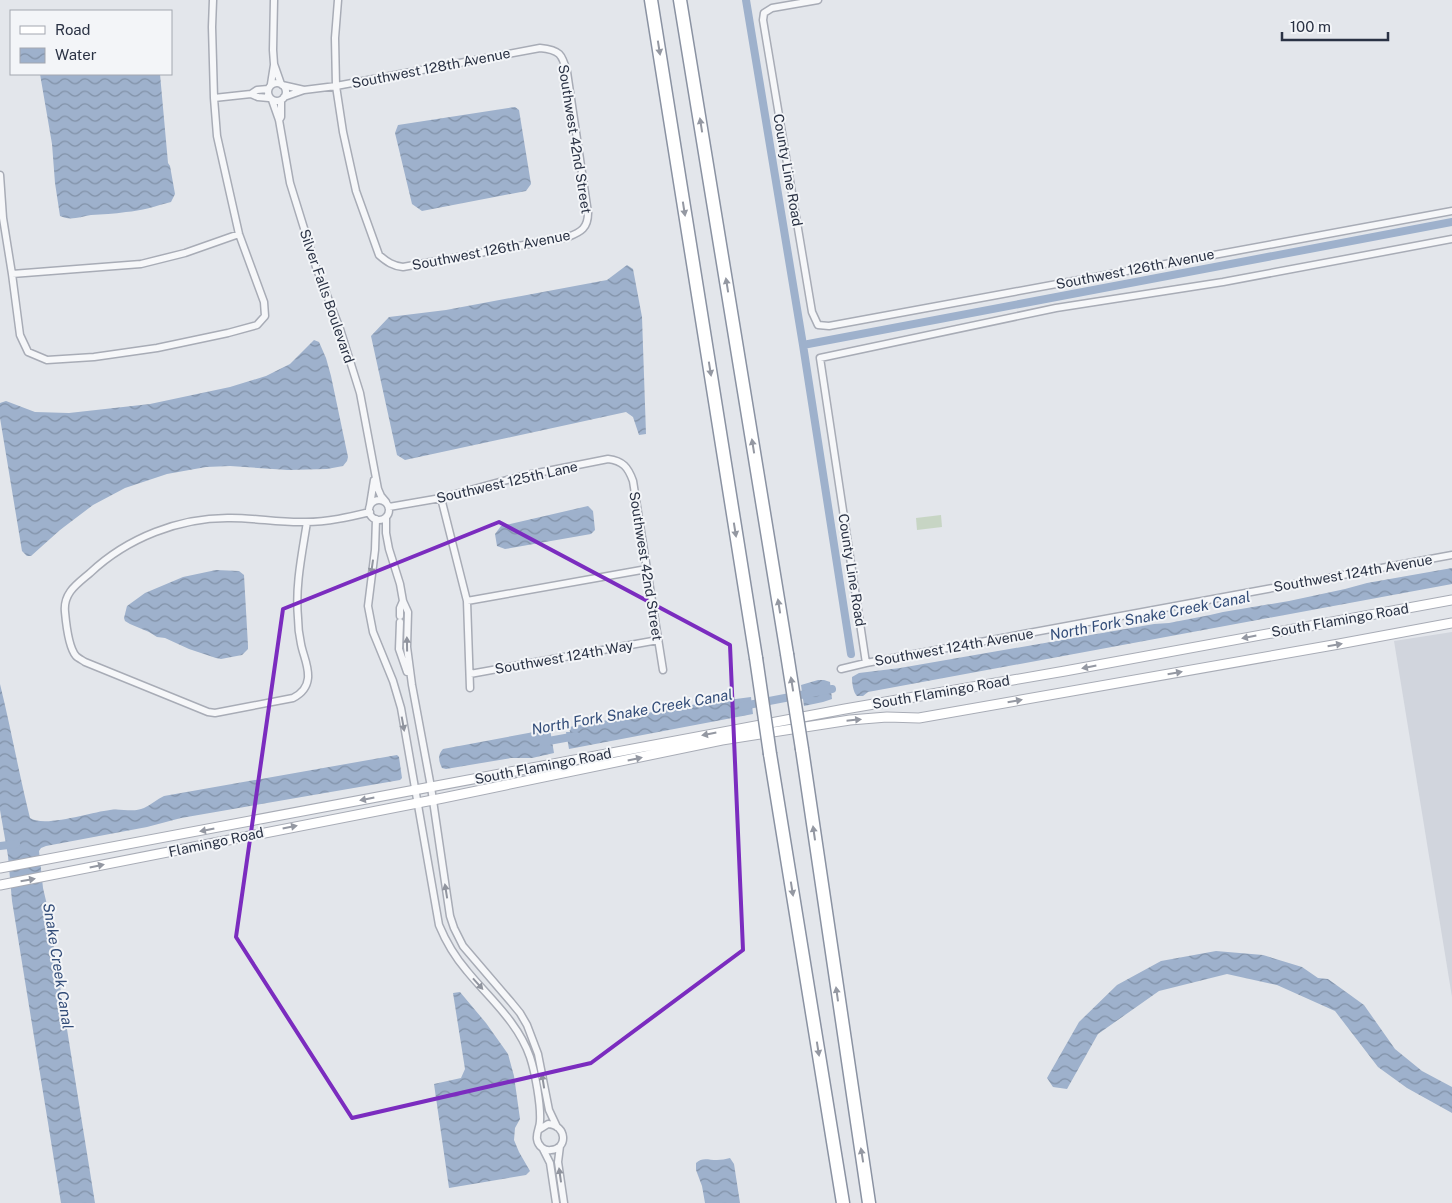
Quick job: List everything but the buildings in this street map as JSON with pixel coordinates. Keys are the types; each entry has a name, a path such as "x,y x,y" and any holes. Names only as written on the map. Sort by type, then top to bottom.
{"highway":[{"path":"651,0 843,1203"},
{"path":"680,0 802,749 869,1203"}],"main road":[{"name":"South Flamingo Road","path":"431,787 845,708 1065,671 1452,600"},
{"name":"South Flamingo Road","path":"433,800 722,740 850,720 887,717 919,718 1452,623"},
{"name":"Flamingo Road","path":"2,868 431,787"},
{"name":"Flamingo Road","path":"3,884 433,800"}],"street":[{"path":"0,175 3,218 20,335 28,352 47,360 94,357 148,349 238,331 257,325 265,316 264,302 239,234 217,136 214,98 213,0"},
{"path":"271,98 268,93 274,64 274,0"},
{"path":"336,86 335,38 338,0"},
{"name":"County Line Road","path":"818,0 772,8 764,13 762,20 812,312 818,325"},
{"name":"Southwest 128th Avenue","path":"282,99 304,90 336,86 540,48 558,52"},
{"name":"Southwest 42nd Street","path":"558,52 563,59 567,72 588,213 588,221 585,227"},
{"path":"251,94 277,101 282,99 285,90 274,64"},
{"path":"214,98 251,94 276,83 282,85"},
{"name":"Southwest 128th Avenue","path":"282,85 304,90"},
{"name":"Southwest 126th Avenue","path":"336,86 343,132 356,191 379,255 387,262 395,266 404,267 568,237 578,233 585,227"},
{"name":"Silver Falls Boulevard","path":"271,98 279,120 290,183 316,267 340,329 357,384 374,471 381,496 387,504"},
{"name":"Silver Falls Boulevard","path":"279,120 281,117 282,99"},
{"name":"Southwest 126th Avenue","path":"818,325 829,326 848,323 1452,211"},
{"path":"12,274 141,264 185,253 239,234"},
{"name":"Southwest 126th Avenue","path":"820,358 1056,308 1223,282 1452,239"},
{"name":"County Line Road","path":"820,358 866,663"},
{"name":"Southwest 125th Lane","path":"387,504 441,498 522,476 608,460 616,460 624,465"},
{"name":"Southwest 42nd Street","path":"624,465 630,472 633,481 663,670"},
{"name":"Silver Falls Boulevard","path":"370,509 374,471"},
{"path":"441,498 467,601 470,688"},
{"path":"307,522 297,588 300,635 308,669 308,679 300,694 293,698 215,713 208,712 85,662 76,656 71,647 65,610 65,600 69,592 98,564 132,542 192,521 230,518 307,522 347,518 370,509 374,501 378,500 387,504 389,510 386,516 386,533 403,601 408,612 407,647 412,685 431,787 447,900 454,928 469,953 520,1013 535,1045 548,1110 563,1136 558,1162 564,1203"},
{"path":"370,509 376,519 375,550 368,606 373,632 401,708 436,911 444,938 466,970 510,1021 522,1040 530,1057 540,1113 540,1129"},
{"path":"376,519 386,516"},
{"name":"Southwest 124th Avenue","path":"841,669 1452,555"},
{"path":"467,601 647,569"},
{"path":"403,601 400,608 399,648 412,685"},
{"name":"Southwest 124th Way","path":"470,674 658,640"},
{"path":"510,1021 520,1013"},
{"path":"556,1203 550,1163 539,1145 537,1134 540,1129 548,1124 557,1126"},
{"path":"543,1149 552,1150 560,1146"}],"highlighted area":[{"path":"499,522 730,645 743,950 591,1063 352,1118 236,937 283,609"}],"shaded area":[{"path":"1452,632 1452,997 1394,641"}],"green space":[{"path":"941,515 942,527 917,530 916,518"}],"water":[{"path":"40,75 160,75 168,163 175,194 171,202 148,208 79,218 60,216 52,144"},
{"path":"515,107 519,110 531,184 526,191 422,211 412,204 395,133 398,125"},
{"path":"627,265 633,269 642,317 646,434 639,435 633,417 626,412 405,460 397,455 371,336 389,317 446,310 607,280"},
{"path":"314,340 319,342 331,376 348,457 343,466 327,469 288,470 230,466 206,467 167,474 125,488 93,505 60,530 31,556 27,556 22,551 0,418 0,403 6,401 35,412 69,413 150,404 230,387 266,376 290,364"},
{"path":"588,506 593,511 595,530 591,534 505,549 497,546 495,534 501,526"},
{"path":"1452,568 1452,584 868,692 863,696 857,696 853,687 852,677 859,673 900,668 1169,623"},
{"path":"216,570 239,571 244,575 248,649 242,655 221,659 216,658 165,638 157,637 125,621 127,606 145,593 183,577"},
{"path":"818,680 830,682 832,699 804,706 801,685"},
{"path":"0,684 30,818 37,821 57,820 102,811 140,809 147,807 164,796 397,755 399,757 402,778 400,780 181,818 147,827 41,848 39,851 43,888 95,1203 61,1203 12,901 8,856 0,810"},
{"path":"751,697 753,714 569,749 566,732 570,732 569,727 697,704"},
{"path":"550,729 554,753 532,758 511,758 446,769 442,768 440,763 439,756 443,749"},
{"path":"1216,951 1263,955 1302,967 1318,978 1328,979 1364,1005 1395,1049 1422,1071 1452,1087 1452,1113 1407,1088 1378,1067 1335,1011 1277,985 1227,974 1159,991 1098,1034 1067,1089 1053,1087 1047,1078 1079,1022 1117,985 1161,961"},
{"path":"460,992 486,1023 508,1054 514,1076 520,1119 515,1128 514,1140 530,1171 526,1175 449,1188 434,1084 461,1078 465,1069 453,993"},
{"path":"730,1158 734,1164 740,1203 705,1203 702,1186 696,1170 696,1163 703,1159 719,1160"}],"waterway":[{"path":"746,0 803,345 851,654"},
{"path":"803,345 1452,222"},
{"name":"North Fork Snake Creek Canal","path":"743,706 832,689"},
{"name":"North Fork Snake Creek Canal","path":"543,742 576,736"},
{"path":"0,846 16,844"}],"water label":[{"name":"Snake Creek Canal","path":"58,966"}]}
